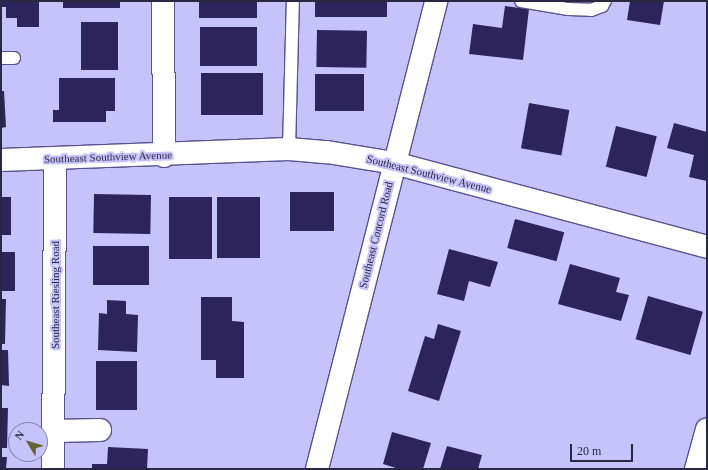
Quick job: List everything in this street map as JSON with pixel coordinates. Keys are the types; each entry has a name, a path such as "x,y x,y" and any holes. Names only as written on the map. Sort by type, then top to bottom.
{"street":[{"path":"163,1 164,156"},
{"name":"Southeast Concord Road","path":"317,469 436,1"},
{"name":"Southeast Southview Avenue","path":"1,160 55,160 289,150 327,152 394,163 707,247"},
{"name":"Southeast Riesling Road","path":"53,469 55,160"},
{"path":"696,469 707,429"},
{"path":"54,431 100,430"}],"lane":[{"path":"289,150 293,1"},
{"path":"521,1 568,9 591,10 602,6 605,1"},
{"path":"1,58 14,58"}],"building":[{"path":"1,1 39,1 39,27 17,27 17,18 6,18 6,7 1,7"},
{"path":"63,1 120,1 120,8 63,8"},
{"path":"199,1 257,1 257,18 199,18"},
{"path":"315,1 387,1 387,17 315,17"},
{"path":"630,1 664,1 660,25 627,20"},
{"path":"505,6 529,9 523,60 469,54 473,24 502,28"},
{"path":"81,22 118,22 118,70 81,70"},
{"path":"200,27 257,27 257,66 200,66"},
{"path":"317,30 367,31 366,68 316,67"},
{"path":"201,73 263,73 263,115 201,115"},
{"path":"315,74 364,74 364,111 315,111"},
{"path":"59,78 115,78 115,111 106,111 106,122 53,122 53,110 59,110"},
{"path":"1,91 4,91 6,127 1,128"},
{"path":"529,103 569,110 561,155 521,148"},
{"path":"674,123 707,132 707,181 689,177 694,155 667,148"},
{"path":"616,126 657,136 647,177 606,167"},
{"path":"290,192 334,192 334,231 290,231"},
{"path":"94,194 151,195 150,234 93,233"},
{"path":"1,197 11,197 11,235 1,235"},
{"path":"169,197 212,197 212,259 169,259"},
{"path":"217,197 260,197 260,258 217,258"},
{"path":"515,219 564,232 556,261 507,248"},
{"path":"93,246 149,246 149,285 93,285"},
{"path":"449,249 498,262 490,287 469,281 464,301 437,294"},
{"path":"1,252 15,252 15,291 1,291"},
{"path":"570,264 620,278 616,292 629,295 621,321 558,304"},
{"path":"648,296 703,312 690,355 636,339"},
{"path":"201,297 232,297 232,321 244,322 244,378 216,378 216,360 201,360"},
{"path":"1,299 6,299 5,344 1,344"},
{"path":"107,300 126,301 126,314 138,315 137,352 98,350 99,313 107,314"},
{"path":"438,324 461,331 439,401 408,391 425,336 434,339"},
{"path":"1,350 8,350 9,386 1,385"},
{"path":"96,361 137,361 137,410 96,410"},
{"path":"1,408 8,408 7,448 1,448"},
{"path":"392,432 431,443 423,469 399,469 383,464"},
{"path":"447,446 482,455 478,469 440,469"},
{"path":"108,447 148,449 147,469 92,469 92,464 107,464"},
{"path":"1,457 7,457 6,469 1,469"}]}
